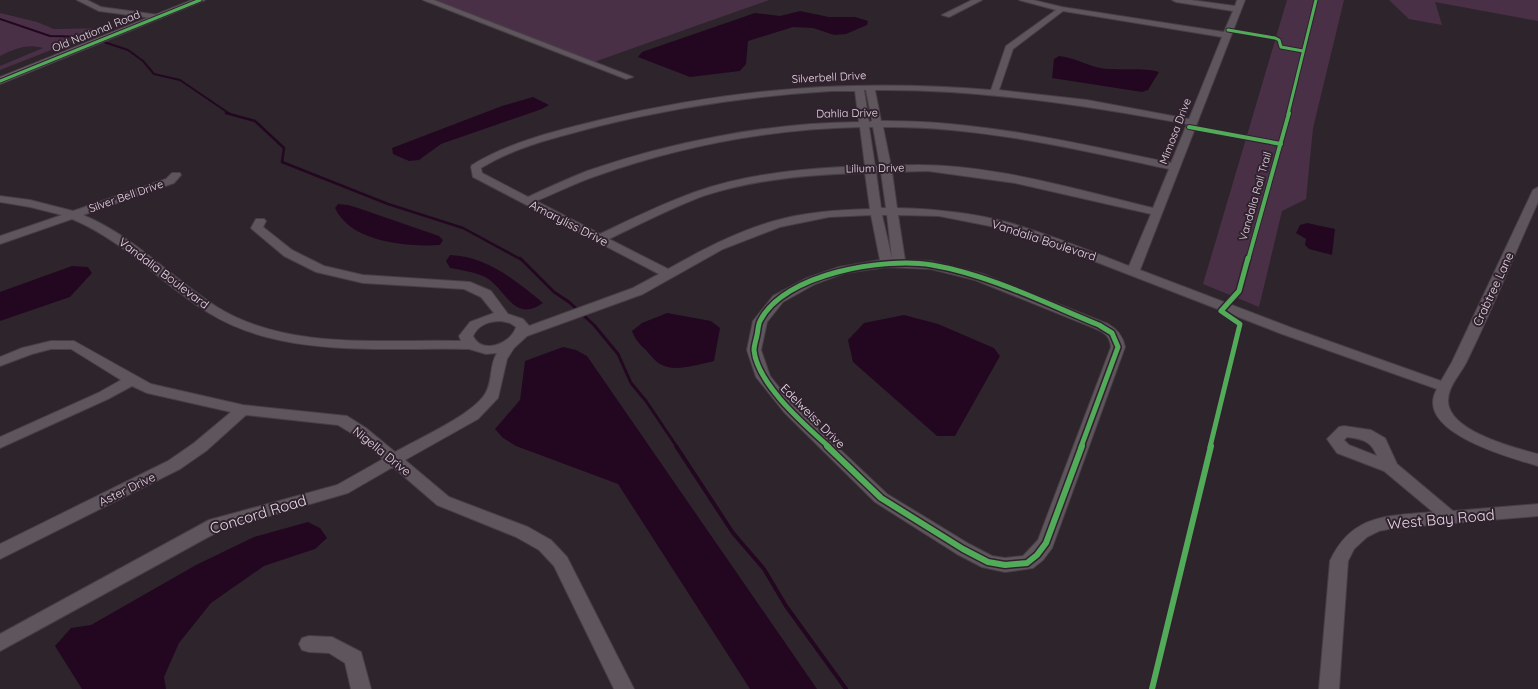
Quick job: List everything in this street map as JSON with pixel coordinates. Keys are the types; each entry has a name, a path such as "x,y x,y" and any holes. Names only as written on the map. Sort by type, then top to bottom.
{"main road":[{"name":"Old National Road","path":"0,74 187,0"},
{"name":"Old National Road","path":"0,81 200,0"}],"street":[{"path":"81,0 98,9 159,17"},
{"path":"427,0 629,77"},
{"path":"946,15 978,0"},
{"path":"1023,0 1062,9 1226,35"},
{"path":"1176,0 1237,9"},
{"name":"Mimosa Drive","path":"1134,270 1158,212 1191,122 1241,0"},
{"path":"994,93 1009,48 1062,9"},
{"path":"864,87 864,125 876,211 893,263"},
{"path":"864,87 876,125 886,169 891,210 893,263"},
{"name":"Silverbell Drive","path":"476,167 487,159 539,140 636,113 731,95 817,88 864,87 994,93 1087,103 1191,122"},
{"name":"Dahlia Drive","path":"528,201 591,174 675,148 754,132 818,126 943,127 1000,133 1175,167"},
{"name":"Amaryliss Drive","path":"476,167 477,175 668,274"},
{"name":"Lilium Drive","path":"600,239 664,208 702,194 743,182 818,170 928,168 996,177 1158,212"},
{"name":"Silver Bell Drive","path":"0,240 170,181 176,175"},
{"name":"Crabtree Lane","path":"1445,387 1463,353 1538,190"},
{"name":"Vandalia Boulevard","path":"0,199 57,209 74,214 114,235 194,298 238,323 299,340 347,345 470,345 486,350"},
{"name":"Vandalia Boulevard","path":"523,333 638,291 719,246 777,224 829,214 891,210 939,213 1008,226 1134,270 1287,331 1445,387"},
{"path":"260,221 257,228 288,253 320,269 363,279 456,283 466,285 486,294 509,318 523,327 523,333 516,342 486,350 498,372"},
{"name":"Edelweiss Drive","path":"893,263 931,265 979,277 1099,325 1109,330 1117,338 1118,347 1046,543 1037,555 1027,563 1006,565 988,562 882,498 789,409 762,377 754,350 760,321 778,299 810,281 842,270 893,263"},
{"path":"470,345 466,341 486,294"},
{"name":"Vandalia Boulevard","path":"419,344 471,327 489,318 553,322"},
{"name":"Nigella Drive","path":"0,362 27,351 51,346 74,345 147,388 243,410 342,420 361,432 395,459 443,501 522,532 545,546 561,562 624,689"},
{"name":"Concord Road","path":"0,643 215,525 342,488 473,415 494,395 500,359 509,345"},
{"path":"0,443 103,396 132,380"},
{"path":"1445,387 1440,396 1441,407 1452,422 1463,431 1494,446 1538,460"},
{"name":"Aster Drive","path":"0,552 174,465 200,447 243,410"},
{"path":"1390,468 1449,517"},
{"name":"West Bay Road","path":"1329,689 1339,561 1344,548 1357,534 1377,525 1538,510"},
{"path":"309,644 332,645 354,658 361,689"}],"shaded area":[{"path":"432,0 769,0 591,63"},
{"path":"1287,0 1344,0 1313,128 1306,199 1282,211 1259,307 1203,284"},
{"path":"1389,0 1538,0 1538,21 1435,2 1442,25 1409,19"},
{"path":"800,11 829,17 855,17 868,21 867,25 846,34 834,35 813,28 793,27 748,41 746,64 740,71 690,77 638,57 642,52 755,13 780,16"},
{"path":"0,13 37,22 54,29 107,28 0,70 0,66 43,48 32,46 21,48 0,56"},
{"path":"1059,56 1100,68 1159,72 1148,90 1142,92 1052,78 1054,59"},
{"path":"533,97 549,105 441,144 419,160 409,161 393,154 392,148 502,106"},
{"path":"338,204 358,208 439,236 443,240 440,245 412,245 367,236 343,220 335,208"},
{"path":"1307,223 1335,229 1332,255 1309,249 1305,245 1306,239 1296,233 1300,225"},
{"path":"450,255 476,260 500,271 523,286 543,303 533,308 524,309 517,307 485,277 472,272 450,268 446,261"},
{"path":"72,266 88,267 92,273 70,297 0,321 0,292"},
{"path":"667,313 711,321 720,328 714,361 672,368 660,364 653,358 637,341 632,331 642,323"},
{"path":"904,315 938,324 994,348 1000,356 955,436 937,436 853,362 848,340 864,323"},
{"path":"563,347 576,350 587,356 817,689 750,689 618,484 516,446 503,438 495,429 520,400 525,361"},
{"path":"308,522 320,528 327,538 315,549 264,566 211,603 179,643 164,677 166,689 82,689 55,646 71,628 91,625 196,565 254,537"}],"waterway":[{"path":"0,19 50,36 87,37"},
{"path":"95,39 128,50 143,61 154,74 180,80 230,114"},
{"path":"226,113 255,121 284,148 282,162 388,204 463,228 522,260"},
{"path":"522,260 554,292 569,302 594,325 618,354 631,383 646,401 677,447"},
{"path":"676,446 733,533 764,569 786,606 846,689"}],"cycle path":[{"path":"0,81 200,0"},
{"name":"Vandalia Rail Trail","path":"1152,689 1240,324 1221,311 1239,291 1281,144 1316,0"},
{"path":"1228,30 1275,38 1279,40 1281,47 1303,51"},
{"name":"Vandalia Rail Trail","path":"1189,127 1281,144"},
{"path":"887,263 931,265 979,277 1099,325 1110,331 1116,339 1118,347 1046,543 1037,555 1027,563 1005,565 988,562 963,549 881,498 789,409 763,377 754,350 760,321 778,299 811,281 843,270 887,263"}]}
